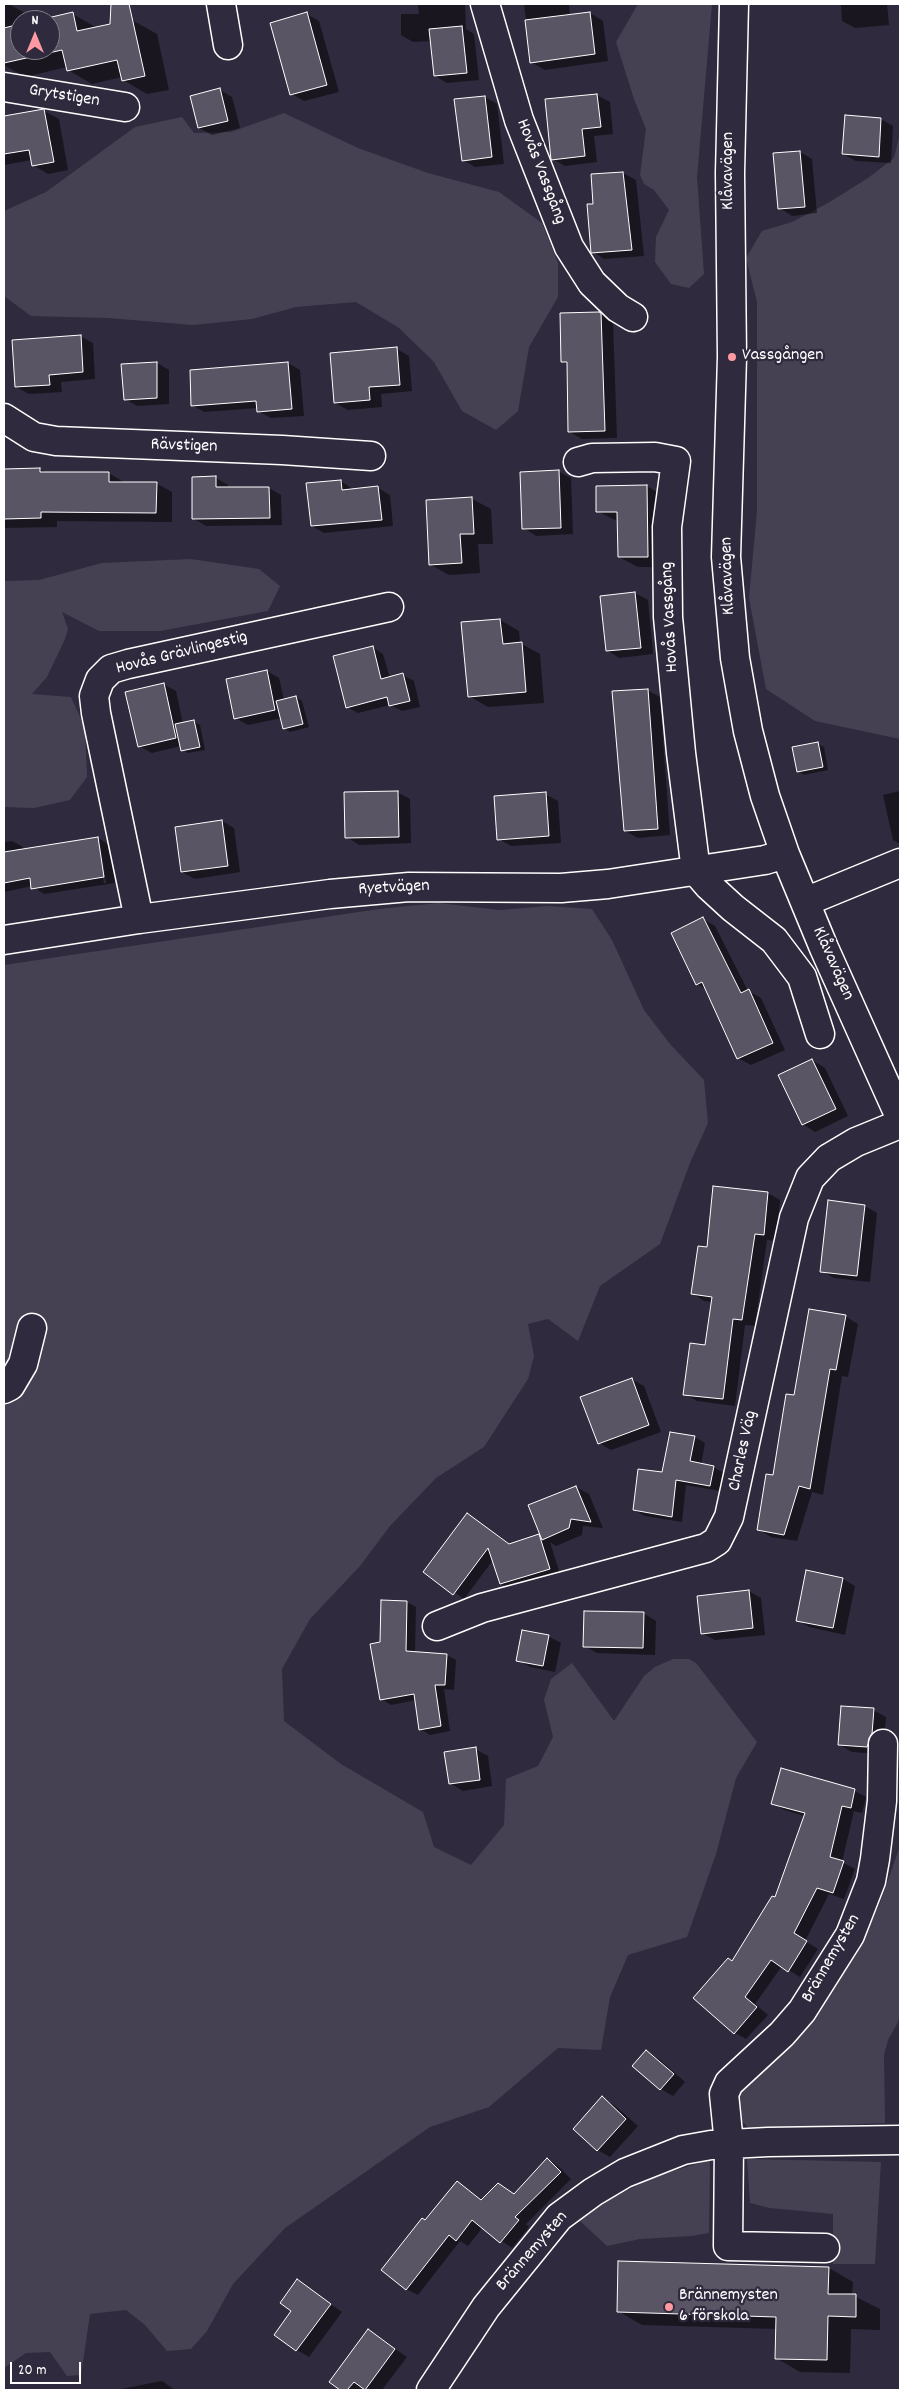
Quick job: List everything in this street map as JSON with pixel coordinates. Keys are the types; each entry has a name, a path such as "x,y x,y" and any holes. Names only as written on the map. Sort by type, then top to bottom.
{"street":[{"path":"221,4 228,45"},
{"name":"Hovås Vassgång","path":"484,4 519,120 569,247 592,283 618,308 633,317"},
{"name":"Klåvavägen","path":"734,4 730,173 732,357 727,574 735,658 748,730 765,796 785,854 900,1117"},
{"name":"Grytstigen","path":"4,87 125,107"},
{"name":"Rävstigen","path":"4,418 34,437 56,441 282,450 371,456"},
{"name":"Hovås Vassgång","path":"578,462 592,458 655,456 676,461 667,527 668,616 681,753 696,871"},
{"name":"Hovås Grävlingestig","path":"139,919 96,714 94,696 100,680 110,669 128,664 389,607"},
{"name":"Ryetvägen","path":"4,940 139,919 330,894 409,887 561,888 639,881 765,860 785,854"},
{"path":"805,902 900,863"},
{"path":"696,871 708,886 774,940 802,977 820,1034"},
{"name":"Charles Väg","path":"437,1626 482,1608 706,1548 717,1541 729,1517 794,1218 810,1178 829,1158 856,1142 900,1124"},
{"path":"4,1389 10,1386 23,1364 32,1328"},
{"name":"Brännemysten","path":"729,2144 724,2094 729,2083 782,2034 802,2011 850,1936 863,1906 876,1859 882,1801 883,1744"},
{"name":"Brännemysten","path":"431,2390 486,2307 559,2218 593,2192 625,2173 683,2150 729,2144 900,2140"},
{"path":"729,2144 728,2246 825,2248"}],"shaded area":[{"path":"638,4 712,4 697,177 704,274 689,288 671,284 655,262 656,237 669,210 654,190 644,184 640,175 646,129 634,99 616,42"},
{"path":"284,113 358,148 428,173 499,192 542,223 558,263 558,297 529,347 518,411 496,430 462,411 434,362 399,328 356,302 296,307 252,319 193,325 108,318 31,316 4,296 4,211 46,192 135,127 182,117 194,133 231,132"},
{"path":"900,133 900,739 815,721 766,689 749,598 757,511 757,302 746,258 762,231 792,222 828,203 868,178 894,158"},
{"path":"191,559 259,569 280,586 268,611 160,631 99,631 62,612 68,629 65,639 47,677 32,694 71,697 85,728 87,777 70,800 34,808 4,807 4,581 39,580 102,563"},
{"path":"439,903 499,910 548,906 592,909 612,940 644,1010 670,1044 704,1080 708,1123 690,1163 660,1244 600,1286 578,1341 548,1319 528,1324 534,1356 528,1379 484,1447 436,1478 390,1526 360,1566 310,1619 282,1669 284,1721 341,1764 423,1812 434,1847 471,1865 504,1825 506,1779 538,1766 553,1737 544,1700 551,1679 572,1663 614,1721 644,1676 655,1667 673,1659 689,1659 696,1663 757,1742 736,1778 716,1854 687,1937 628,1955 610,1997 601,2050 558,2048 489,2107 430,2127 285,2228 233,2284 207,2331 191,2349 167,2351 145,2325 126,2310 90,2314 81,2375 67,2376 50,2352 26,2353 4,2368 4,965 379,909"},
{"path":"900,1846 900,2012 898,2022 888,2040 884,2055 885,2123 749,2129 738,2116 735,2102 738,2093 787,2050 809,2025 833,1985 856,1954 880,1903"},
{"path":"747,2159 881,2162 875,2264 833,2264 833,2214 770,2208 750,2203"},
{"path":"710,2160 709,2233 692,2236 640,2239 607,2246 580,2221 610,2199 656,2176"}],"building":[{"path":"111,4 129,4 145,76 122,81 117,60 67,71 62,50 60,50 60,15 73,12 77,31 110,24"},
{"path":"307,12 327,85 290,95 270,23"},
{"path":"590,12 595,54 530,63 525,20"},
{"path":"10,26 10,60 17,60 4,63 4,28"},
{"path":"462,26 467,73 434,76 429,29"},
{"path":"220,88 228,121 198,128 190,96"},
{"path":"597,94 601,127 582,129 585,156 551,160 545,99"},
{"path":"485,96 492,157 462,161 454,99"},
{"path":"44,109 54,162 32,166 29,150 4,154 4,116"},
{"path":"845,115 881,118 879,157 842,154"},
{"path":"800,151 805,207 778,209 773,153"},
{"path":"623,172 632,250 591,253 587,204 593,204 591,174"},
{"path":"560,313 601,313 605,431 568,432 567,362 561,362"},
{"path":"81,335 83,372 49,375 50,385 15,387 12,340"},
{"path":"397,347 400,385 369,387 370,400 334,403 330,353"},
{"path":"157,362 157,398 124,400 121,364"},
{"path":"288,362 292,409 257,412 256,401 191,406 190,370"},
{"path":"40,468 40,472 109,472 109,482 157,482 156,513 41,512 41,518 4,519 4,469"},
{"path":"559,470 561,528 522,529 520,472"},
{"path":"216,476 216,487 269,487 270,518 192,519 192,477"},
{"path":"341,480 342,490 378,486 382,520 311,526 306,483"},
{"path":"647,485 648,557 618,557 617,512 596,512 596,486"},
{"path":"472,497 474,534 460,534 462,563 429,565 426,500"},
{"path":"635,592 641,648 606,651 600,596"},
{"path":"500,619 503,644 522,642 526,692 468,697 461,622"},
{"path":"373,646 381,679 403,673 410,701 389,706 387,697 346,708 333,656"},
{"path":"267,670 275,710 234,719 226,679"},
{"path":"164,683 176,738 138,747 125,692"},
{"path":"648,689 658,829 624,831 612,691"},
{"path":"296,696 303,724 283,729 276,701"},
{"path":"194,720 200,747 181,751 175,724"},
{"path":"818,742 823,767 797,772 792,747"},
{"path":"398,791 399,837 345,838 344,792"},
{"path":"546,792 549,836 497,840 494,796"},
{"path":"222,820 228,866 181,872 175,827"},
{"path":"98,837 104,877 31,889 30,878 4,883 4,852"},
{"path":"703,917 741,993 749,989 773,1043 737,1059 702,982 696,985 671,933"},
{"path":"812,1059 836,1109 802,1125 778,1075"},
{"path":"713,1186 768,1192 764,1235 755,1234 742,1320 733,1319 723,1399 683,1395 690,1343 705,1345 712,1297 691,1294 698,1246 707,1247"},
{"path":"828,1200 865,1205 857,1276 820,1272"},
{"path":"809,1309 846,1315 836,1370 830,1369 810,1489 799,1486 784,1535 757,1530 766,1474 773,1475 786,1394 794,1395"},
{"path":"632,1378 649,1425 598,1444 580,1397"},
{"path":"670,1432 695,1436 690,1461 714,1466 710,1486 676,1480 672,1517 633,1510 638,1469 662,1472"},
{"path":"576,1486 591,1522 571,1519 569,1528 542,1540 528,1505"},
{"path":"467,1513 509,1544 539,1534 550,1569 500,1584 488,1548 453,1595 423,1572"},
{"path":"806,1570 843,1578 833,1628 796,1621"},
{"path":"749,1590 753,1628 701,1634 697,1596"},
{"path":"381,1600 407,1601 406,1651 447,1654 445,1685 435,1685 441,1726 419,1730 414,1694 380,1700 370,1644 380,1642"},
{"path":"584,1611 644,1612 643,1648 583,1647"},
{"path":"522,1630 549,1635 543,1666 516,1661"},
{"path":"841,1706 874,1708 872,1734 867,1747 838,1745"},
{"path":"476,1747 480,1780 449,1784 444,1752"},
{"path":"781,1768 855,1789 851,1808 842,1806 830,1857 844,1861 833,1893 817,1888 794,1933 807,1941 788,1972 771,1960 745,1997 757,2007 734,2034 693,1998 728,1958 732,1961 772,1896 775,1897 805,1813 771,1804"},
{"path":"646,2050 674,2074 660,2090 632,2066"},
{"path":"602,2096 626,2119 597,2151 573,2129"},
{"path":"547,2158 561,2172 515,2217 519,2220 500,2243 472,2220 456,2241 449,2235 406,2290 381,2270 422,2218 425,2220 457,2181 481,2200 498,2183 514,2194"},
{"path":"618,2261 829,2267 828,2294 856,2294 856,2317 828,2316 827,2360 775,2359 776,2317 617,2312"},
{"path":"297,2279 331,2304 296,2351 274,2335 291,2311 280,2303"},
{"path":"368,2329 395,2349 365,2390 354,2382 347,2390 340,2390 329,2382"}],"place":[{"name":"Vassgången","path":"732,357"},
{"name":"Brännemysten 6 förskola","path":"669,2307"}]}
